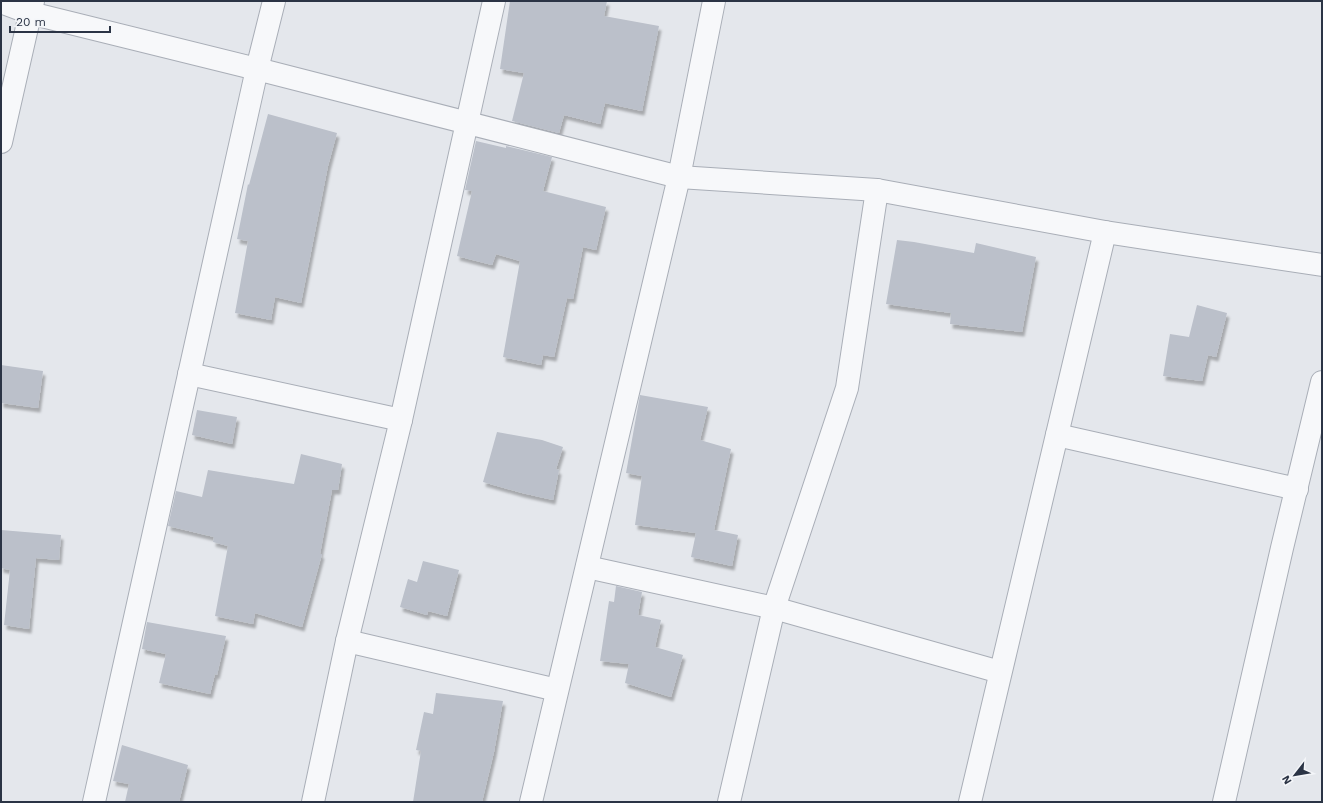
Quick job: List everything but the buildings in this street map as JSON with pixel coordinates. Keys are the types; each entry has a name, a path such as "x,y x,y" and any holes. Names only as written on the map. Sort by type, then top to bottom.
{"street":[{"path":"94,802 257,69 274,1"},
{"path":"313,802 347,641 401,420 494,1"},
{"path":"531,802 679,177 714,1"},
{"path":"1,2 31,7 257,69 679,177 877,190 1105,232 1322,266"},
{"path":"1,142 31,7"},
{"path":"730,802 774,608 846,388 877,190"},
{"path":"970,802 1105,232"},
{"path":"189,374 401,420"},
{"path":"1224,802 1282,548 1322,382"},
{"path":"1057,435 1297,489"},
{"path":"587,567 774,608 1000,672"},
{"path":"347,641 557,690"}]}
